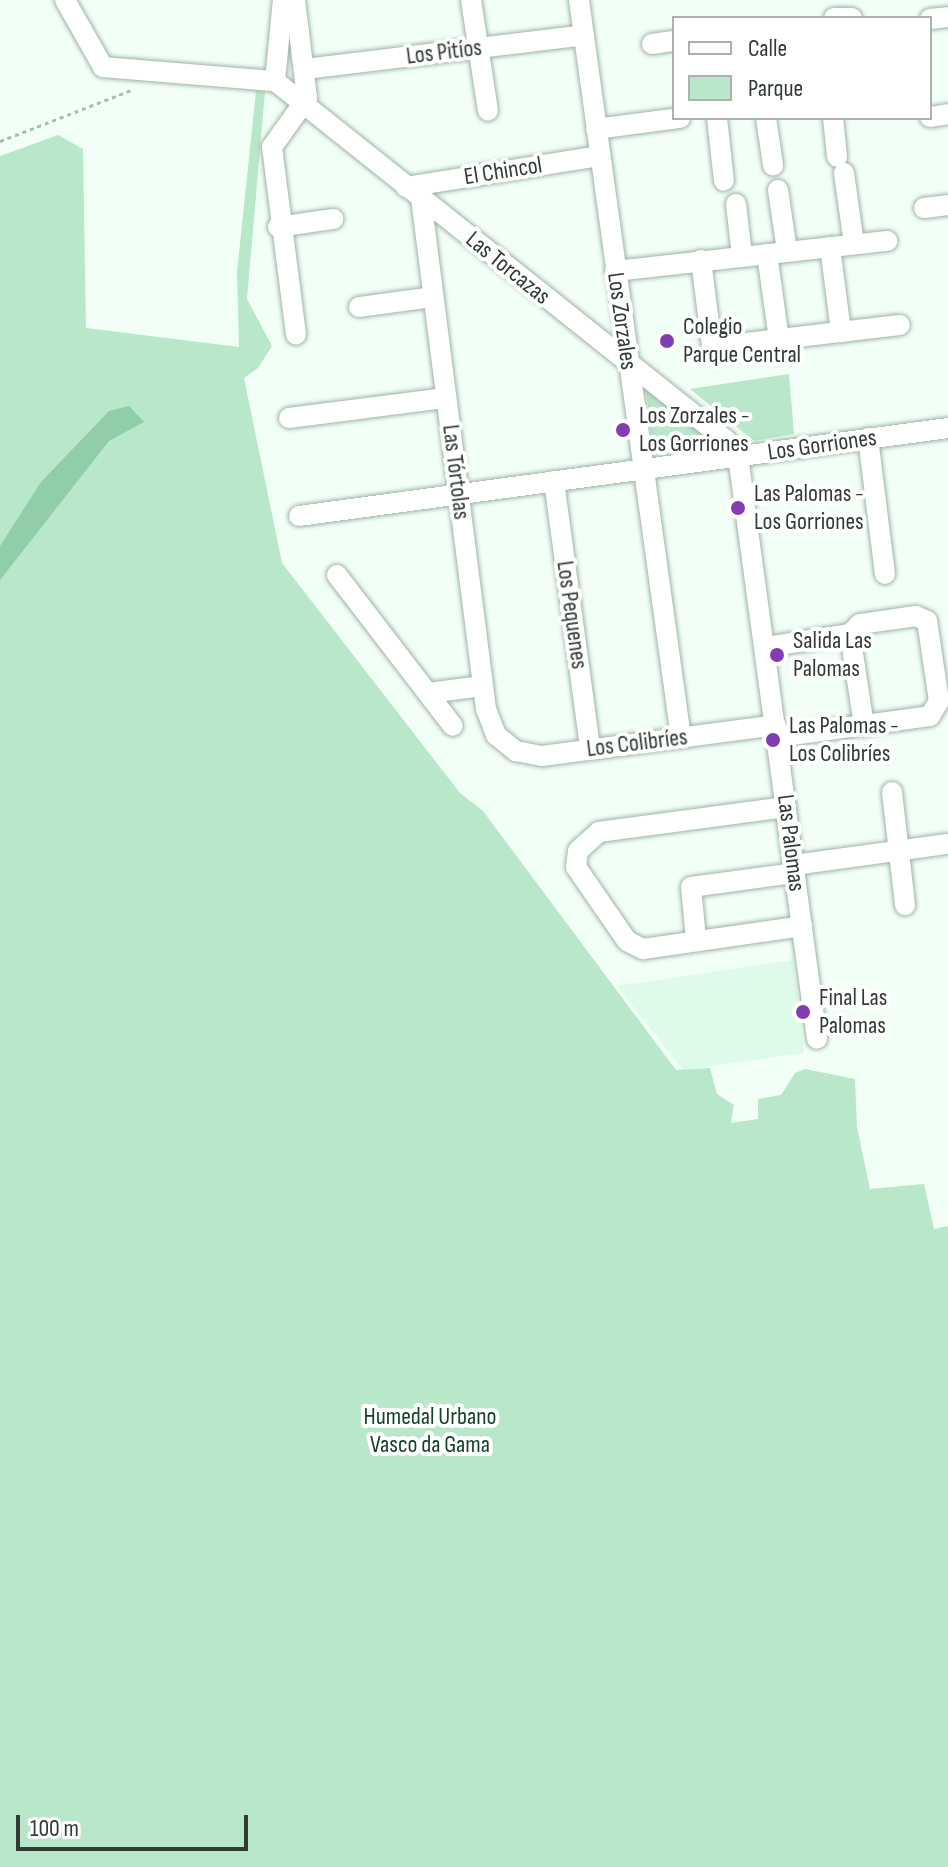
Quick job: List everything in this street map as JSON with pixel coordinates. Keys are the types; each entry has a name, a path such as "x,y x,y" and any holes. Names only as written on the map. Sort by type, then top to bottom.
{"street":[{"path":"65,0 103,67 275,81 283,0"},
{"path":"295,0 305,69 305,106 272,147 278,227 296,334"},
{"path":"471,0 488,111"},
{"name":"Los Zorzales","path":"579,0 641,470 681,738"},
{"name":"Los Pitíos","path":"305,69 584,35"},
{"name":"Las Torcazas","path":"275,81 727,441 738,456"},
{"path":"596,129 672,119"},
{"path":"717,120 724,181"},
{"path":"766,120 773,165"},
{"path":"833,120 854,244"},
{"name":"El Chincol","path":"414,193 600,156"},
{"path":"778,190 779,339"},
{"name":"Las Tórtolas","path":"414,193 433,297 488,719 502,742"},
{"path":"736,204 742,256"},
{"path":"924,208 948,205"},
{"path":"278,227 333,219"},
{"path":"615,271 887,241"},
{"path":"830,247 841,332"},
{"path":"701,260 712,347 900,325"},
{"path":"359,307 433,297"},
{"path":"289,418 446,398"},
{"name":"Los Gorriones","path":"299,516 948,428"},
{"path":"868,438 885,574"},
{"name":"Las Palomas","path":"738,456 817,1039"},
{"name":"Los Pequenes","path":"554,481 590,749"},
{"path":"337,575 453,726"},
{"name":"Los Colibríes","path":"502,742 533,756 681,738 864,726 930,716 939,701 927,621 916,616 860,624 850,634"},
{"path":"765,647 850,634 864,726"},
{"path":"428,693 483,686"},
{"path":"892,792 905,905"},
{"path":"786,807 599,832 578,851 576,867 627,941 643,949 802,926"},
{"path":"696,939 691,887 948,844"}],"path":[{"path":"0,141 139,87"}],"shaded area":[{"path":"129,406 144,422 109,441 0,580 0,546 41,482 109,411"},
{"path":"793,960 804,1053 683,1070 617,986"}],"green space":[{"name":"Humedal Urbano Vasco da Gama","path":"256,91 265,92 247,299 272,346 258,368 244,378 282,563 460,793 483,811 676,1070 710,1068 717,1094 734,1105 731,1123 758,1119 758,1099 781,1095 795,1073 805,1069 855,1079 857,1127 870,1189 924,1184 934,1229 948,1226 948,1867 0,1867 0,156 58,135 83,149 86,328 239,347 237,272"},
{"path":"789,374 794,434 754,441 690,389"},
{"path":"645,381 724,445 654,455"}],"place":[{"name":"Colegio Parque Central","path":"667,341"},
{"name":"Los Zorzales - Los Gorriones","path":"623,430"},
{"name":"Las Palomas - Los Gorriones","path":"738,508"},
{"name":"Salida Las Palomas","path":"777,655"},
{"name":"Las Palomas - Los Colibríes","path":"773,740"},
{"name":"Final Las Palomas","path":"803,1012"}]}
